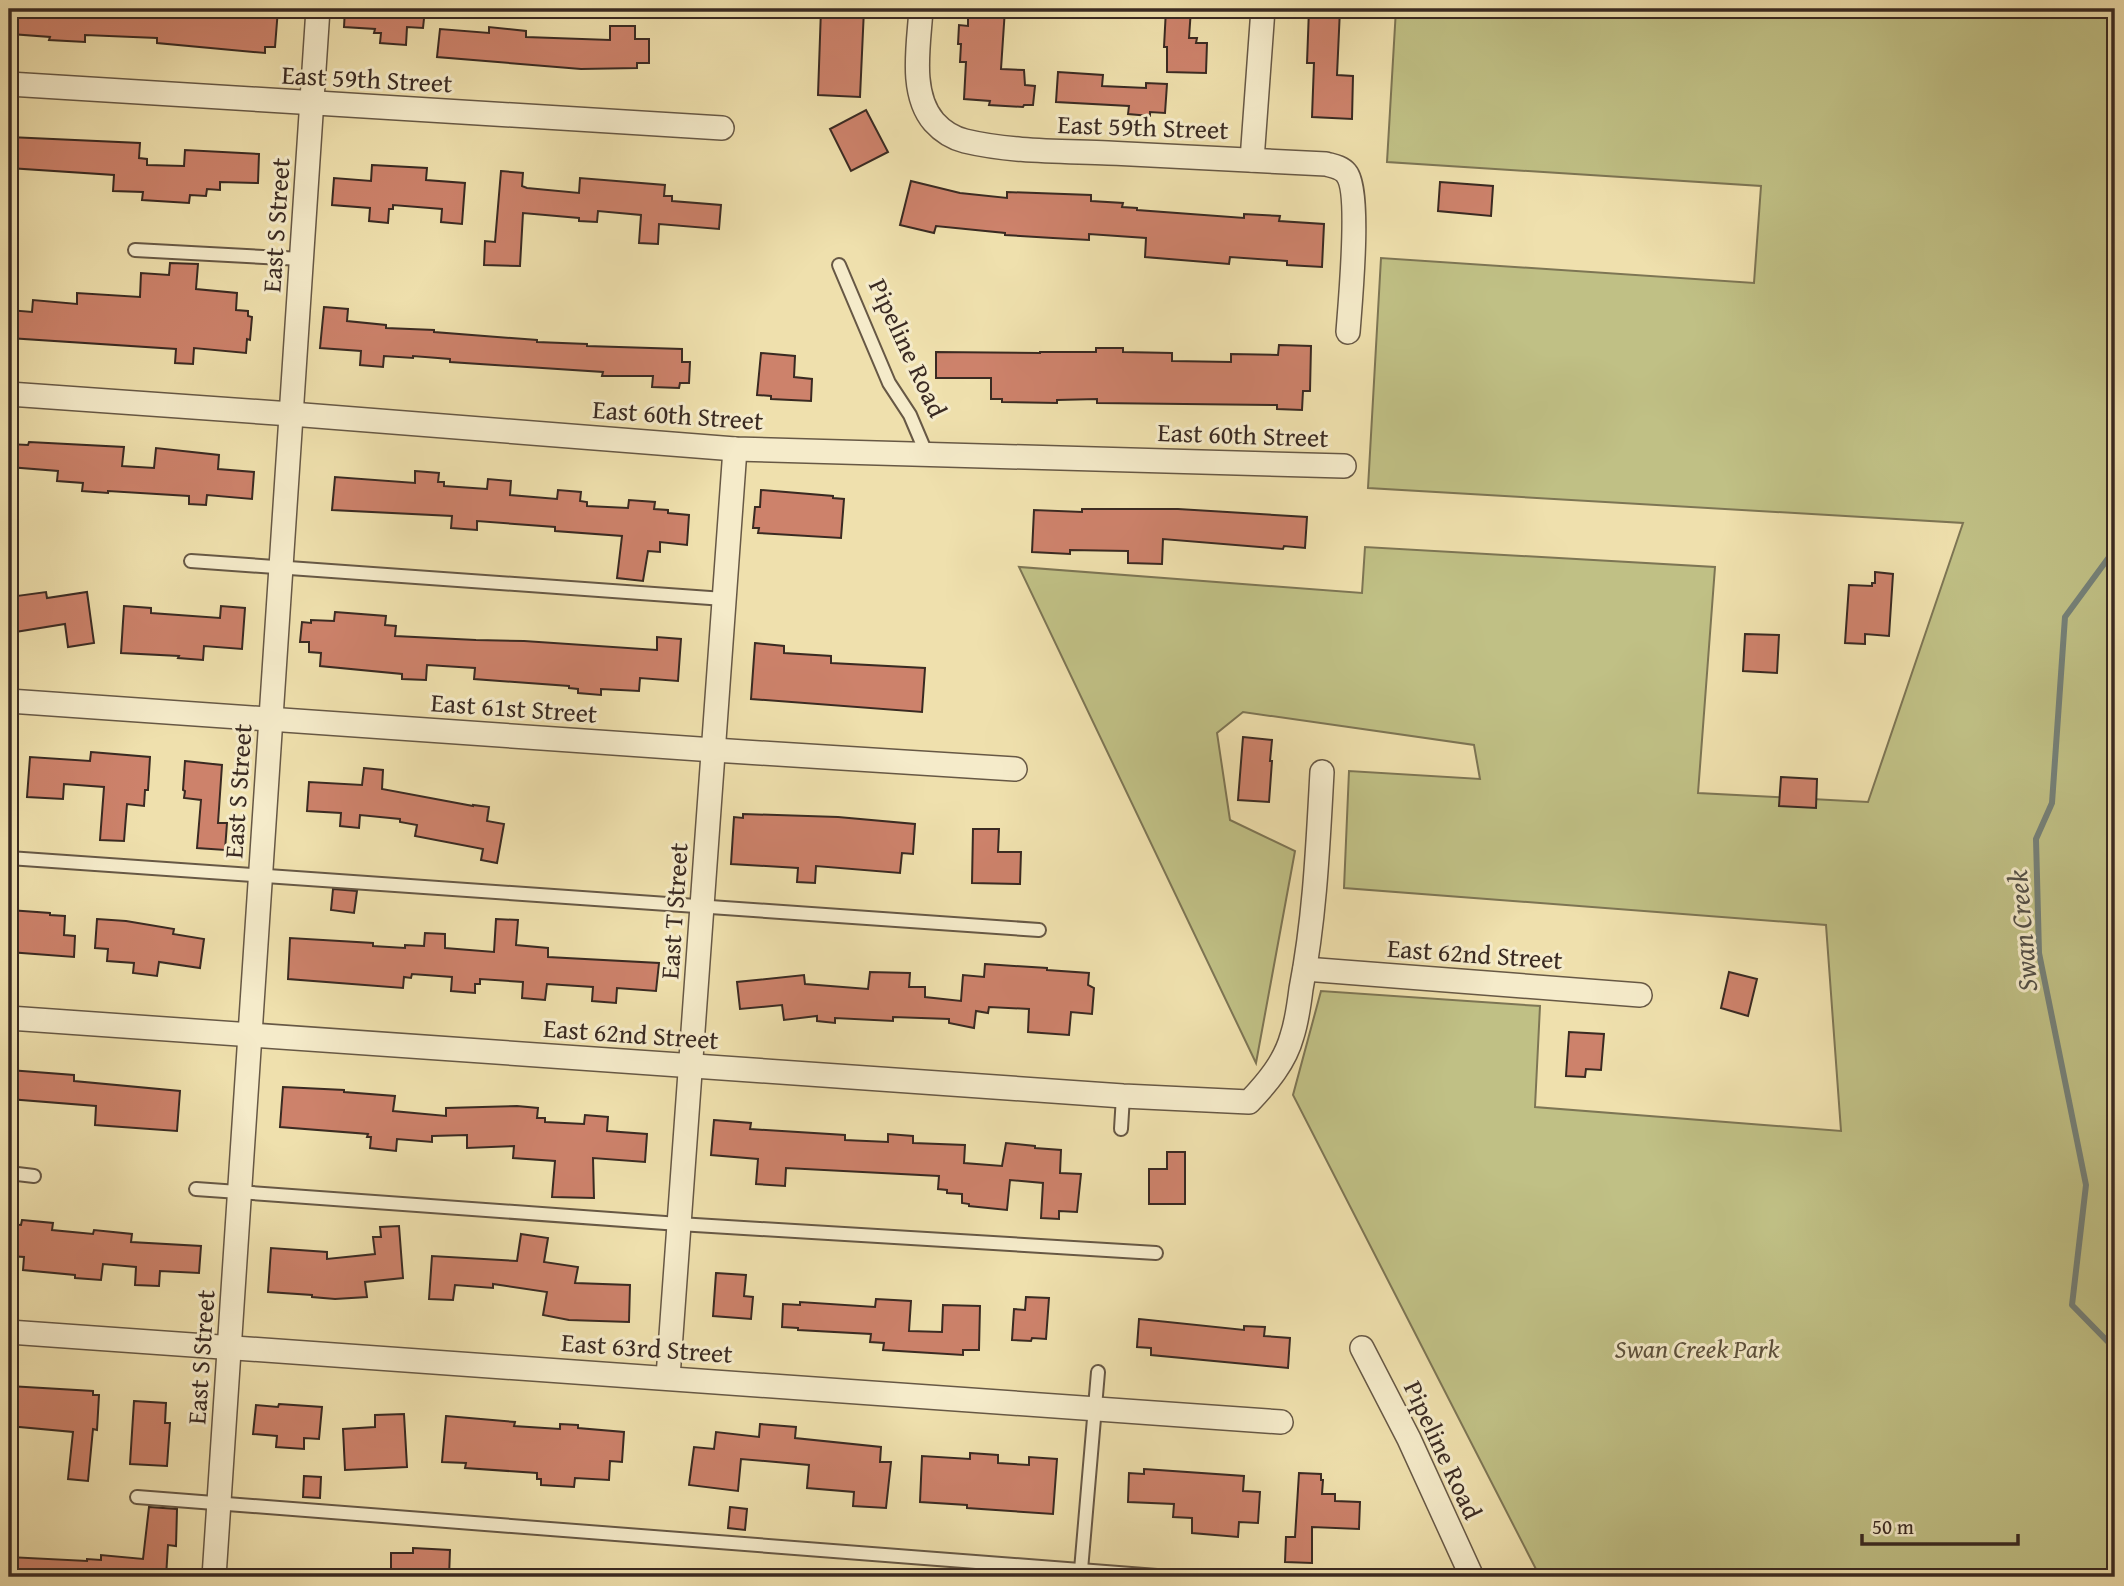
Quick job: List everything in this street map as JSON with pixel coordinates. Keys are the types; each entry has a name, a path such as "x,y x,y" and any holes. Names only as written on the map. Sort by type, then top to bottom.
{"street":[{"name":"East S Street","path":"214,1577 318,9"},
{"name":"East 59th Street","path":"921,9 919,83 923,101 932,120 949,135 979,144 1041,150 1252,160 1336,167 1345,171 1351,183 1353,214 1348,332"},
{"path":"1252,160 1263,9"},
{"name":"East 59th Street","path":"9,84 722,128"},
{"name":"East 60th Street","path":"9,394 735,449 1344,466"},
{"name":"East T Street","path":"668,1377 735,449"},
{"name":"East 61st Street","path":"9,701 1015,769"},
{"path":"1305,969 1317,856 1322,772"},
{"name":"East 62nd Street","path":"9,1018 1123,1096 1249,1102 1281,1062 1292,1037 1305,969 1640,995"},
{"name":"East 63rd Street","path":"9,1332 1281,1422"},
{"name":"Pipeline Road","path":"1362,1348 1409,1439 1472,1577"}],"lane":[{"path":"135,250 302,259"},
{"name":"Pipeline Road","path":"839,265 889,383 910,415 927,455"},
{"path":"191,561 724,599"},
{"path":"9,859 1039,930"},
{"path":"1121,1129 1123,1096"},
{"path":"9,1173 34,1175"},
{"path":"196,1189 679,1224 1156,1253"},
{"path":"1081,1570 1098,1372"},
{"path":"137,1497 1170,1577"}],"green space":[{"name":"Swan Creek Park","path":"1396,9 2115,9 2115,1577 1540,1577 1293,1095 1321,991 1540,1006 1535,1107 1841,1131 1826,925 1344,888 1349,771 1480,779 1474,745 1243,712 1217,733 1230,820 1295,851 1256,1063 1019,567 1362,593 1365,547 1715,567 1698,793 1868,802 1963,523 1368,488 1381,258 1754,283 1761,186 1387,162"}],"building":[{"path":"9,9 278,9 275,47 265,47 265,53 157,43 157,38 85,35 85,42 11,34"},
{"path":"345,9 425,9 423,28 407,27 406,45 380,43 381,33 374,33 375,29 344,27"},
{"path":"821,9 864,9 860,97 818,95"},
{"path":"968,9 1005,9 1001,69 1024,70 1025,85 1035,86 1033,105 989,105 990,101 964,99 966,62 960,62 961,44 958,44 959,25 968,26"},
{"path":"1166,9 1191,9 1189,38 1197,38 1196,43 1207,43 1206,73 1167,72 1167,47 1164,47"},
{"path":"1309,9 1340,9 1337,75 1353,76 1352,119 1312,117 1314,63 1307,63"},
{"path":"610,26 635,26 635,39 649,39 649,63 637,63 637,68 581,69 437,57 440,29 489,33 489,27 526,31 526,37 610,40"},
{"path":"1058,72 1103,75 1102,86 1146,88 1146,83 1167,84 1165,113 1150,112 1150,116 1128,114 1129,106 1056,102"},
{"path":"866,110 888,152 851,171 830,129"},
{"path":"9,137 140,143 139,158 147,159 147,165 184,166 185,150 259,154 258,183 220,182 220,190 207,189 206,196 190,195 189,203 142,200 143,192 113,191 114,175 9,168"},
{"path":"372,165 427,168 426,180 465,183 462,224 441,222 442,209 393,205 393,209 389,209 388,223 369,221 370,208 332,205 334,178 371,181"},
{"path":"501,171 523,173 522,186 527,188 579,193 580,178 665,185 664,196 672,196 672,201 721,205 719,229 659,224 658,244 639,243 641,215 598,211 597,222 523,213 520,266 484,265 485,241 495,242"},
{"path":"911,181 960,193 1007,198 1007,192 1091,195 1091,201 1123,203 1122,207 1137,210 1244,218 1244,214 1280,216 1279,221 1324,224 1322,267 1287,265 1287,261 1230,257 1229,264 1145,257 1146,238 1089,234 1089,240 1053,238 936,226 934,233 900,225"},
{"path":"1440,182 1493,186 1491,216 1438,211"},
{"path":"170,263 198,264 196,289 237,293 236,310 248,311 248,316 252,317 246,353 194,348 193,364 175,363 176,349 9,338 9,310 32,312 33,300 77,304 77,293 140,297 141,273 169,275"},
{"path":"324,307 348,309 347,321 386,325 386,328 434,330 587,346 682,349 682,362 690,362 689,383 680,383 679,388 652,387 653,376 602,376 603,372 450,362 450,359 413,356 384,356 383,367 360,365 361,351 320,348"},
{"path":"1279,345 1311,346 1310,391 1303,391 1302,410 1277,409 1277,405 1097,403 1097,399 1057,400 1057,403 1002,402 1002,399 991,399 991,378 936,378 936,352 1096,352 1096,348 1123,348 1123,352 1172,353 1172,361 1231,362 1231,354 1278,355"},
{"path":"761,353 795,356 794,377 812,379 811,401 771,399 771,396 757,395"},
{"path":"29,442 124,447 122,466 154,468 156,448 219,455 218,469 254,472 252,499 207,495 206,505 189,504 189,496 82,491 83,483 57,481 58,471 9,467 9,444 28,445"},
{"path":"415,471 439,473 438,482 444,482 444,486 487,489 488,479 511,481 510,495 557,499 558,490 581,492 580,501 587,502 587,506 628,508 629,500 655,502 654,509 689,515 687,545 660,542 660,552 648,551 643,581 617,578 622,536 477,521 477,530 451,528 452,516 332,510 335,477 415,483"},
{"path":"761,490 844,499 841,538 758,533 759,528 753,528 755,507 760,507"},
{"path":"1082,509 1178,509 1307,517 1305,548 1284,546 1283,549 1163,539 1162,564 1128,563 1128,551 1070,550 1070,554 1032,552 1034,510 1082,512"},
{"path":"1875,572 1893,574 1889,636 1865,634 1865,644 1845,643 1849,585 1872,586 1872,583 1875,583"},
{"path":"46,592 47,598 87,592 94,643 68,647 65,624 9,633 9,597"},
{"path":"124,606 151,608 151,613 220,618 221,606 245,608 242,649 204,646 203,660 121,653"},
{"path":"335,612 386,616 385,625 396,626 395,636 657,650 657,637 681,639 678,681 640,678 639,691 601,689 601,695 578,693 578,689 569,686 474,679 475,668 427,665 426,680 402,679 402,674 320,666 321,653 309,652 309,642 300,642 302,622 334,621"},
{"path":"1745,634 1779,635 1777,673 1743,671"},
{"path":"755,643 784,646 784,653 831,656 831,663 925,668 922,712 751,699"},
{"path":"1243,737 1272,740 1269,802 1238,800"},
{"path":"91,752 150,757 144,806 127,804 124,841 100,840 104,787 64,784 63,799 27,797 30,757 90,761"},
{"path":"185,761 222,765 218,823 227,823 225,850 197,848 201,800 184,798"},
{"path":"364,768 383,770 382,789 489,807 487,821 504,824 497,863 481,860 483,849 415,836 417,825 400,822 400,819 360,815 359,828 340,826 341,813 307,811 309,782 362,785"},
{"path":"1781,777 1817,779 1816,808 1779,806"},
{"path":"743,814 838,817 915,824 913,854 902,853 900,873 816,866 815,883 797,882 798,868 731,864 734,817 743,818"},
{"path":"973,829 999,829 998,852 1021,852 1020,884 972,883"},
{"path":"333,889 357,891 354,913 331,910"},
{"path":"9,910 65,916 64,935 75,936 74,957 9,952"},
{"path":"97,919 174,929 173,934 204,939 200,968 159,962 157,976 133,973 134,963 107,961 108,949 95,948"},
{"path":"496,919 518,920 516,945 548,948 548,957 659,963 656,991 617,988 616,1003 592,1001 593,987 547,984 545,1000 522,998 523,982 480,979 480,984 475,984 475,993 451,991 452,977 412,974 411,978 404,977 403,988 288,979 290,938 373,943 373,946 405,948 405,945 424,946 425,933 445,934 445,948 494,952"},
{"path":"985,964 1089,973 1088,985 1094,988 1092,1014 1071,1012 1069,1035 1028,1032 1029,1009 989,1007 988,1013 976,1011 974,1028 949,1023 949,1019 893,1017 893,1021 835,1018 835,1023 817,1021 817,1016 784,1020 782,1005 740,1009 737,982 804,975 805,984 868,989 870,972 910,973 909,987 925,987 925,997 961,1001 963,975 984,977"},
{"path":"1729,972 1757,979 1748,1016 1721,1008"},
{"path":"1569,1032 1604,1034 1601,1070 1586,1069 1585,1077 1566,1076"},
{"path":"9,1070 74,1075 74,1081 180,1091 177,1131 95,1125 96,1106 9,1099"},
{"path":"283,1087 395,1096 393,1111 446,1116 446,1108 517,1106 538,1108 537,1118 545,1118 545,1122 584,1124 585,1115 608,1117 607,1131 647,1134 645,1162 593,1158 594,1198 552,1197 555,1161 513,1158 514,1146 467,1148 467,1135 432,1136 432,1142 397,1139 396,1151 370,1148 371,1137 367,1137 368,1134 280,1127"},
{"path":"714,1120 751,1123 750,1129 845,1135 845,1140 888,1142 888,1134 913,1136 913,1143 965,1145 964,1163 1002,1166 1006,1143 1061,1150 1060,1173 1081,1174 1077,1212 1059,1211 1059,1219 1041,1218 1043,1183 1010,1180 1007,1210 962,1203 962,1194 938,1189 939,1176 786,1168 785,1186 756,1184 758,1159 711,1155"},
{"path":"1167,1152 1185,1152 1185,1204 1149,1204 1149,1169 1167,1169"},
{"path":"22,1220 53,1223 52,1230 132,1234 131,1242 201,1246 199,1273 160,1271 159,1286 135,1285 136,1267 103,1264 101,1280 23,1270 24,1257 9,1256 9,1224 21,1225"},
{"path":"399,1226 403,1278 365,1282 367,1297 335,1299 268,1292 271,1248 327,1252 327,1259 375,1254 373,1237 381,1237 380,1227"},
{"path":"521,1234 548,1238 544,1262 578,1267 575,1283 630,1285 629,1322 569,1320 543,1315 547,1292 493,1284 493,1288 455,1285 453,1300 429,1299 432,1256 517,1261"},
{"path":"716,1273 746,1275 744,1296 753,1297 751,1319 713,1316"},
{"path":"1026,1297 1049,1298 1046,1339 1012,1340 1014,1309 1025,1310"},
{"path":"876,1299 911,1301 909,1331 942,1332 943,1305 980,1306 979,1350 963,1350 963,1355 883,1350 884,1343 870,1342 871,1334 782,1327 783,1304 800,1305 800,1302 875,1307"},
{"path":"1139,1319 1244,1330 1244,1326 1265,1327 1264,1336 1290,1338 1288,1368 1151,1355 1151,1348 1137,1347"},
{"path":"9,1386 93,1391 93,1395 99,1395 97,1430 93,1429 88,1481 68,1479 73,1432 9,1426"},
{"path":"134,1401 166,1403 165,1423 170,1423 167,1466 130,1464"},
{"path":"279,1404 322,1407 319,1439 304,1438 304,1449 276,1447 277,1436 253,1434 256,1405 278,1407"},
{"path":"404,1414 407,1467 345,1470 343,1429 375,1427 375,1415"},
{"path":"446,1416 515,1422 514,1426 560,1429 560,1424 624,1432 622,1462 610,1461 609,1480 575,1478 574,1487 541,1485 537,1473 465,1468 466,1463 442,1462"},
{"path":"760,1424 796,1427 795,1438 881,1447 880,1462 891,1462 886,1508 853,1506 854,1492 807,1488 809,1465 741,1459 738,1491 689,1485 694,1447 714,1449 716,1432 759,1437"},
{"path":"970,1453 998,1455 998,1463 1029,1465 1029,1457 1057,1459 1053,1514 920,1502 922,1456 970,1459"},
{"path":"1144,1469 1244,1476 1243,1491 1260,1492 1258,1523 1239,1522 1238,1537 1192,1533 1192,1518 1173,1517 1174,1504 1128,1502 1129,1473 1144,1474"},
{"path":"1299,1473 1321,1474 1322,1494 1335,1494 1335,1501 1360,1502 1359,1529 1312,1527 1312,1563 1285,1562 1286,1537 1295,1537"},
{"path":"304,1476 321,1477 320,1498 303,1497"},
{"path":"149,1507 177,1509 176,1546 168,1545 166,1577 9,1577 9,1557 87,1561 101,1560 101,1555 143,1559"},
{"path":"730,1507 747,1509 745,1530 728,1528"},
{"path":"413,1548 450,1550 449,1577 391,1577 391,1553 413,1553"}],"waterway":[{"name":"Swan Creek","path":"2115,549 2065,617 2052,803 2036,839 2039,953 2086,1185 2072,1305 2115,1349"}]}
